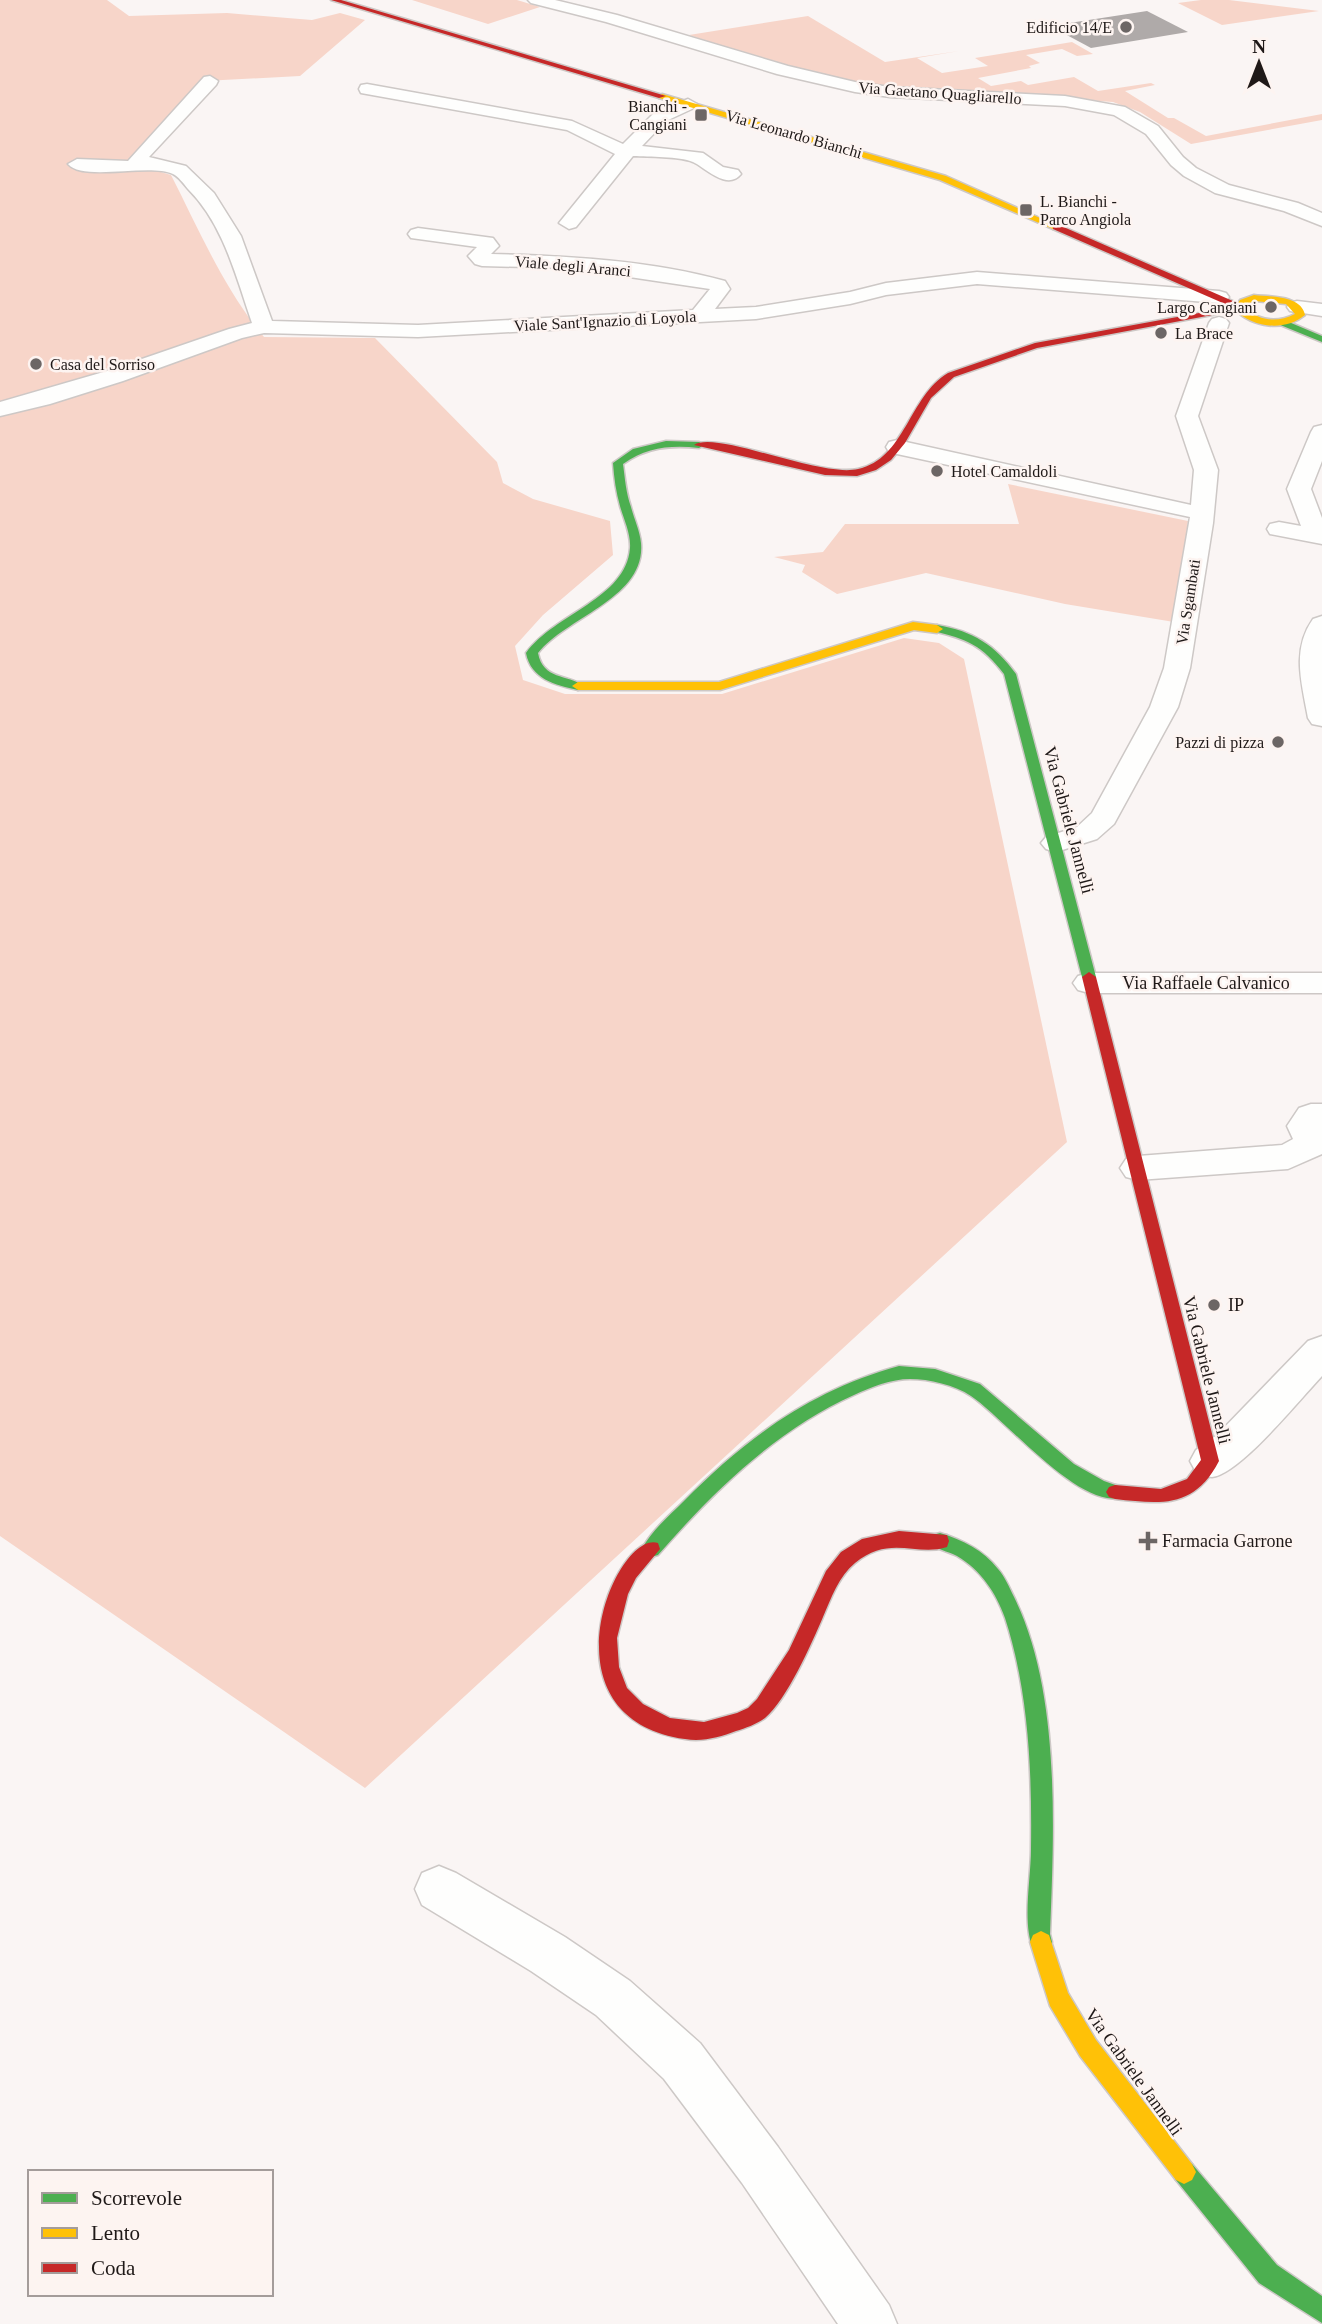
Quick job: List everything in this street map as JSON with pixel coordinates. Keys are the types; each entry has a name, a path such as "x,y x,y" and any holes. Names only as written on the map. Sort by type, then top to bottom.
{"main road":[{"name":"Via Leonardo Bianchi","path":"334,0 943,178 1219,297 1230,315"},
{"path":"1219,297 1315,298"},
{"path":"1230,315 1242,302 1256,298"},
{"path":"1281,322 1297,318 1315,298"},
{"path":"1230,315 1281,322 1322,339"},
{"name":"Via Gabriele Jannelli","path":"1230,315 1031,347 983,362 941,381 922,404 897,447 876,469 836,475 694,443 661,442 632,449 618,463 626,511 634,533 636,553 631,565 625,577 591,609 538,643 533,653 534,663 548,677 571,686 720,686 913,626 946,630 992,649 1010,674 1056,843 1210,1461 1193,1484 1162,1497 1127,1495 1099,1488 1069,1471 975,1389 938,1376 901,1373 854,1388 813,1407 782,1427 735,1465 680,1516 625,1579 613,1611 607,1644 610,1671 620,1695 643,1715 672,1728 705,1731 757,1713 794,1663 834,1571 855,1551 882,1539 913,1536 944,1542 973,1556 995,1578 1004,1595 1025,1659 1041,1779 1042,1873 1039,1934 1058,1998 1088,2048 1268,2274 1322,2311"}],"street":[{"name":"Via Gaetano Quagliarello","path":"536,0 611,18 783,70 855,88 1065,101 1119,111 1152,130 1177,161 1190,172 1222,189 1291,207 1322,220"},
{"path":"210,81 137,160 180,170 207,197 231,236 264,327"},
{"path":"367,89 572,126 628,151 697,157 718,172 732,174"},
{"path":"569,223 628,151 660,117 688,104"},
{"path":"77,164 119,167 149,164"},
{"name":"Viale degli Aranci","path":"418,234 486,242 489,246 478,256 482,260 569,262 700,280 718,285 720,289 699,316"},
{"name":"Viale Sant'Ignazio di Loyola","path":"0,409 42,399 264,327 418,331 756,313 850,298 886,289 977,278 1219,297"},
{"name":"Via Sgambati","path":"1056,843 1087,833 1104,818 1164,707 1177,668 1201,523 1206,470 1187,416 1230,315"},
{"path":"1320,537 1299,489 1322,432"},
{"path":"897,447 1185,511"},
{"path":"1279,529 1320,537"},
{"path":"1322,624 1311,657 1317,669 1322,718"},
{"name":"Via Raffaele Calvanico","path":"1089,983 1322,983"},
{"path":"1138,1168 1288,1157 1312,1144 1304,1126 1311,1116 1322,1116"},
{"path":"1210,1461 1231,1446 1322,1351"},
{"path":"439,1889 548,1954 613,1998 682,2061 760,2165 870,2324"}],"shaded area":[{"path":"0,0 107,0 129,16 227,13 312,20 340,13 365,20 300,76 204,81 126,162 171,175 224,279 264,337 375,338 497,462 503,483 533,499 610,521 613,555 543,615 515,646 523,680 565,694 722,694 904,638 939,643 964,659 1067,1142 365,1788 0,1536"},
{"path":"412,0 517,0 540,7 488,24"},
{"path":"1229,0 1319,11 1222,25 1178,3"},
{"path":"808,16 885,62 959,51 917,58 942,73 988,66 975,58 1072,42 1093,54 1077,56 1062,49 1026,55 1040,63 1029,66 1031,68 978,78 991,86 1021,81 1028,85 1074,77 1098,91 1151,83 1155,85 1125,91 1168,118 1174,118 1206,136 1322,114 1322,120 1191,144 1140,112 1113,102 862,84 782,66 689,35"},
{"path":"1008,484 1188,521 1174,622 1065,604 926,573 837,594 802,572 805,565 774,557 823,552 845,524 1019,524"}],"building":[{"name":"Edificio 14/E","path":"1147,11 1188,32 1091,48 1050,26"}],"traffic: fast":[{"path":"1281,322 1322,339"},
{"path":"578,686 548,677 537,667 532,653 543,639 609,595 623,582 632,567 636,543 622,495 618,463 646,447 677,443 699,445"},
{"path":"937,629 961,634 979,642 995,655 1010,674 1089,977"},
{"path":"651,1549 731,1467 796,1418 830,1398 864,1383 899,1373 928,1374 974,1389 1068,1469 1098,1487 1115,1492"},
{"path":"940,1541 971,1556 996,1580 1013,1615 1026,1657 1034,1703 1042,1801 1041,1942"},
{"path":"1184,2172 1268,2274 1322,2311"}],"traffic: slow":[{"path":"662,96 943,178 1056,227"},
{"path":"1254,298 1289,302 1300,311 1300,315 1276,323 1253,319 1239,309 1243,302 1254,298"},
{"path":"578,686 720,686 913,626 937,629"},
{"path":"1041,1942 1058,1998 1088,2048 1184,2172"}],"traffic: jam":[{"path":"334,0 662,96"},
{"path":"1056,227 1239,307"},
{"path":"699,445 746,452 825,472 857,473 873,468 887,458 900,443 933,388 951,375 1035,346 1239,309"},
{"path":"1089,977 1210,1461 1193,1484 1162,1497 1115,1492"},
{"path":"651,1549 629,1573 618,1594 610,1623 607,1652 613,1681 627,1703 646,1717 682,1730 704,1731 737,1722 761,1709 796,1656 832,1577 848,1558 869,1544 899,1538 940,1541"}],"place":[{"name":"Edificio 14/E","path":"1126,27"},
{"name":"Bianchi - Cangiani","path":"701,115"},
{"name":"L. Bianchi - Parco Angiola","path":"1026,210"},
{"name":"Largo Cangiani","path":"1271,307"},
{"name":"La Brace","path":"1161,333"},
{"name":"Casa del Sorriso","path":"36,364"},
{"name":"Hotel Camaldoli","path":"937,471"},
{"name":"Pazzi di pizza","path":"1278,742"},
{"name":"IP","path":"1214,1305"},
{"name":"Farmacia Garrone","path":"1148,1541"}]}
